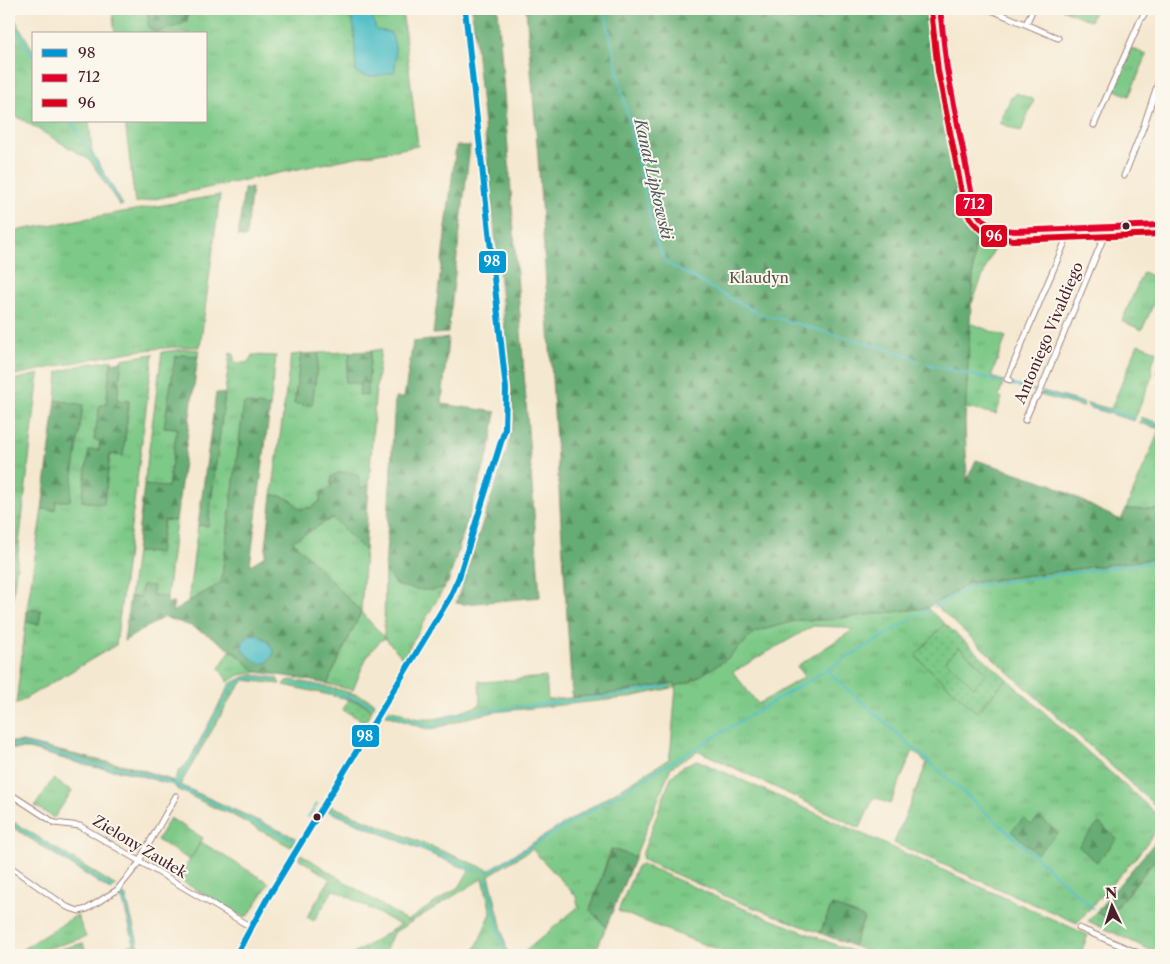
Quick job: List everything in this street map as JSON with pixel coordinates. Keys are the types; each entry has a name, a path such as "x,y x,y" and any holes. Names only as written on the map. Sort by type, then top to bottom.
{"street":[{"path":"236,955 450,597 459,577 505,429 506,389 465,9"},
{"path":"940,9 947,69 974,206 976,213 982,221 998,230 1068,230 1161,225"},
{"path":"989,9 1058,38"},
{"path":"1026,24 1033,9"},
{"path":"1094,125 1147,9"},
{"path":"1124,176 1161,74"},
{"name":"Antoniego Vivaldiego","path":"1025,420 1058,351 1105,234 1105,228"},
{"path":"1010,380 1008,379 1068,235 1068,230"},
{"path":"1161,359 1157,371 1161,372"},
{"path":"9,866 67,907 79,911 87,909 117,890 139,861 176,796"},
{"name":"Zielony Zaułek","path":"15,797 55,823 80,826 251,927"},
{"path":"1080,928 1143,955"},
{"path":"9,951 14,955"}],"green space":[{"path":"9,9 32,49 32,122 89,122 92,152 123,205 120,206 90,160 9,112"},
{"path":"112,9 148,9 149,20 187,22 187,9 200,9 206,16 220,9 402,9 418,146 135,203 125,122 208,122 208,32 115,32"},
{"path":"148,9 187,9 187,22 155,32 148,27"},
{"path":"472,9 498,9 540,597 465,604 456,603 507,450 514,418"},
{"name":"Klaudyn","path":"526,9 927,9 935,62 958,167 965,220 975,229 965,422 967,480 976,460 1051,484 1121,520 1126,509 1161,510 1161,558 970,583 927,608 823,620 799,620 755,632 727,659 690,682 676,686 675,683 602,695 572,697 538,156"},
{"path":"1062,9 1095,9 1090,21"},
{"path":"1131,48 1147,55 1129,96 1113,89"},
{"path":"1016,93 1034,100 1021,132 1000,123 1011,97 1014,97"},
{"path":"456,146 470,146 448,333 433,334"},
{"path":"252,188 246,238 238,236 244,189"},
{"path":"220,195 200,347 177,347 130,352 14,375 9,347 9,232"},
{"path":"975,229 997,235 998,238 972,303"},
{"path":"1143,272 1161,280 1161,287 1142,330 1122,321"},
{"path":"970,323 1006,337 991,377 1004,381 999,395 1002,398 996,414 965,408"},
{"path":"448,338 442,404 496,412 490,448 448,583 444,587 431,590 398,586 385,571 395,398 404,398 413,342"},
{"path":"1138,344 1157,351 1151,367 1153,374 1134,421 1088,407 1087,403 1111,409"},
{"path":"185,349 199,350 198,356 183,355 164,427 177,428 168,488 144,485 162,352"},
{"path":"381,349 375,397 369,485 361,488 331,479 331,487 321,492 320,501 311,508 300,509 288,499 272,495 291,355 301,354 294,403 312,405 319,353 350,352 345,382 360,384 367,396 371,351"},
{"path":"371,351 367,396 359,395 360,384 345,382 350,352"},
{"path":"230,353 234,354 234,362 246,363 252,355 276,356 270,407 244,404 221,583 188,602 198,525 208,526"},
{"path":"319,353 312,405 294,404 301,354"},
{"path":"153,354 116,645 16,704 26,622 39,624 41,610 27,610 42,509 54,510 83,405 56,400 58,372 86,364 113,360 111,363 106,405 100,405 94,439 100,441 99,451 89,450 82,501 104,504 110,454 123,456 129,401 117,400 122,359"},
{"path":"182,355 198,356 176,521 164,520 159,553 136,552 144,485 168,487 177,428 164,427 175,357"},
{"path":"122,361 117,400 129,401 123,456 110,454 104,504 82,501 89,450 99,450 100,441 94,440 100,405 106,405 111,363"},
{"path":"39,374 9,630 9,381"},
{"path":"1042,391 1084,403 1083,407 1040,395"},
{"path":"216,393 225,394 208,526 198,525"},
{"path":"56,400 83,405 70,501 56,501 55,510 42,509"},
{"path":"244,403 270,407 250,565 265,556 272,495 288,499 300,509 311,508 320,501 321,492 331,487 332,476 335,474 348,472 355,474 358,475 361,488 369,485 365,551 332,518 293,541 361,612 327,684 256,672 239,656 212,637 191,626 164,617 124,641 130,597 140,597 142,585 154,586 153,595 167,597 167,603 174,603 172,612 221,583"},
{"path":"1141,417 1161,424 1161,510 1126,509 1160,429 1140,423"},
{"path":"332,518 365,551 361,612 292,541"},
{"path":"164,520 176,521 167,597 152,595 142,585 140,597 130,597 136,552 159,553"},
{"path":"1161,558 1161,811 934,604 970,583"},
{"path":"385,571 398,586 431,590 445,586 403,658 385,638 378,643 369,655 353,690 327,684 361,612 384,637"},
{"path":"927,608 945,624 916,656 977,712 1007,679 1161,818 1161,824 1137,856 1077,923 894,843 927,763 913,751 890,804 874,797 860,828 699,751 671,767 635,857 611,849 590,910 606,927 594,955 521,955 578,907 576,896 532,849 489,875 508,955 473,955 491,913 483,878 393,933 384,955 364,955 365,950 357,955 352,955 400,925 337,891 333,890 314,921 307,917 330,879 298,858 301,854 407,921 460,886 469,870 328,811 331,806 489,870 669,759 676,687 626,698 494,712 427,729 386,715 390,709 421,719 451,715 480,705 479,681 546,677 548,700 602,695 675,683 676,686 690,682 726,659 755,632 799,620 823,620","holes":["813,626 843,627 853,630 797,666 804,677 758,704 733,672"]},
{"path":"27,610 41,610 39,624 26,622"},
{"path":"945,624 1007,679 977,712 915,656"},
{"path":"959,647 987,672 974,687 946,661"},
{"path":"230,651 239,656 256,672 240,675 228,682 219,668"},
{"path":"254,675 277,678 280,684 244,680 232,696 180,785 296,838 291,847 227,812 177,789 179,786 174,781 179,771 189,761 230,684 244,677"},
{"path":"292,680 359,695 375,703 371,712 368,706 357,701 284,685 287,681"},
{"path":"348,699 368,706 371,712 365,722 343,710"},
{"path":"9,742 22,742 131,766 174,781 179,786 177,789 173,785 127,772 93,767 29,749 9,749"},
{"path":"697,760 1088,935 1080,955 876,955 853,946 864,919 832,905 820,933 739,902 643,860 642,855 671,777 683,766"},
{"path":"53,779 72,791 54,818 35,806"},
{"path":"1040,817 1058,833 1037,854 1011,831 1024,818 1031,825"},
{"path":"170,818 203,838 190,860 157,840"},
{"path":"9,819 116,886 110,890 9,825"},
{"path":"1099,823 1117,839 1097,862 1078,846"},
{"path":"1161,835 1161,852 1107,918 1096,912"},
{"path":"201,842 269,883 249,915 243,917 178,879"},
{"path":"612,849 635,857 606,927 590,910"},
{"path":"1161,852 1161,955 1088,921 1096,912 1108,918"},
{"path":"642,864 737,906 862,955 731,955 618,911 637,866"},
{"path":"121,892 126,897 141,955 110,955 109,952 134,944 123,901 118,895"},
{"path":"832,905 864,918 853,946 820,933"},
{"path":"77,915 86,937 46,949 35,955 21,955 18,952"},
{"path":"83,943 87,955 44,955 47,953"}],"water":[{"path":"350,9 376,9 373,16 376,30 390,32 394,40 396,57 394,72 364,76 356,72 354,28"},
{"path":"251,634 266,640 270,646 274,653 268,662 260,664 242,649 243,642"}],"waterway":[{"name":"Kanał Lipkowski","path":"604,9 655,240 666,263 758,313 908,355 919,362"},
{"path":"9,16 32,55"},
{"path":"72,122 119,201"},
{"name":"Kanał Lipkowski","path":"927,364 1002,382"},
{"name":"Kanał Lipkowski","path":"1009,384 1036,391"},
{"name":"Kanał Lipkowski","path":"1042,393 1082,404"},
{"name":"Kanał Lipkowski","path":"1089,406 1135,418"},
{"name":"Kanał Lipkowski","path":"1143,421 1161,426"},
{"path":"934,607 971,586 1161,561"},
{"path":"486,873 927,610"},
{"path":"826,670 1093,908"},
{"path":"175,785 232,688 246,679 274,680"},
{"path":"291,683 322,689 373,704"},
{"path":"387,712 432,726 461,714 613,696 668,686"},
{"path":"9,745 26,745 95,765 131,770 175,785 293,840"},
{"path":"308,817 317,804"},
{"path":"330,810 479,871"},
{"path":"9,821 112,889"},
{"path":"487,879 505,955"},
{"path":"120,893 124,899 139,955"}],"transit line":[{"name":"98","path":"236,955 267,899 450,597 459,577 505,429 506,389 465,9"},
{"name":"712","path":"940,9 947,69 974,206 985,221 995,227 1014,231 1161,225"},
{"name":"96","path":"931,10 938,71 965,208 978,227 991,235 1013,240 1161,234"}]}
